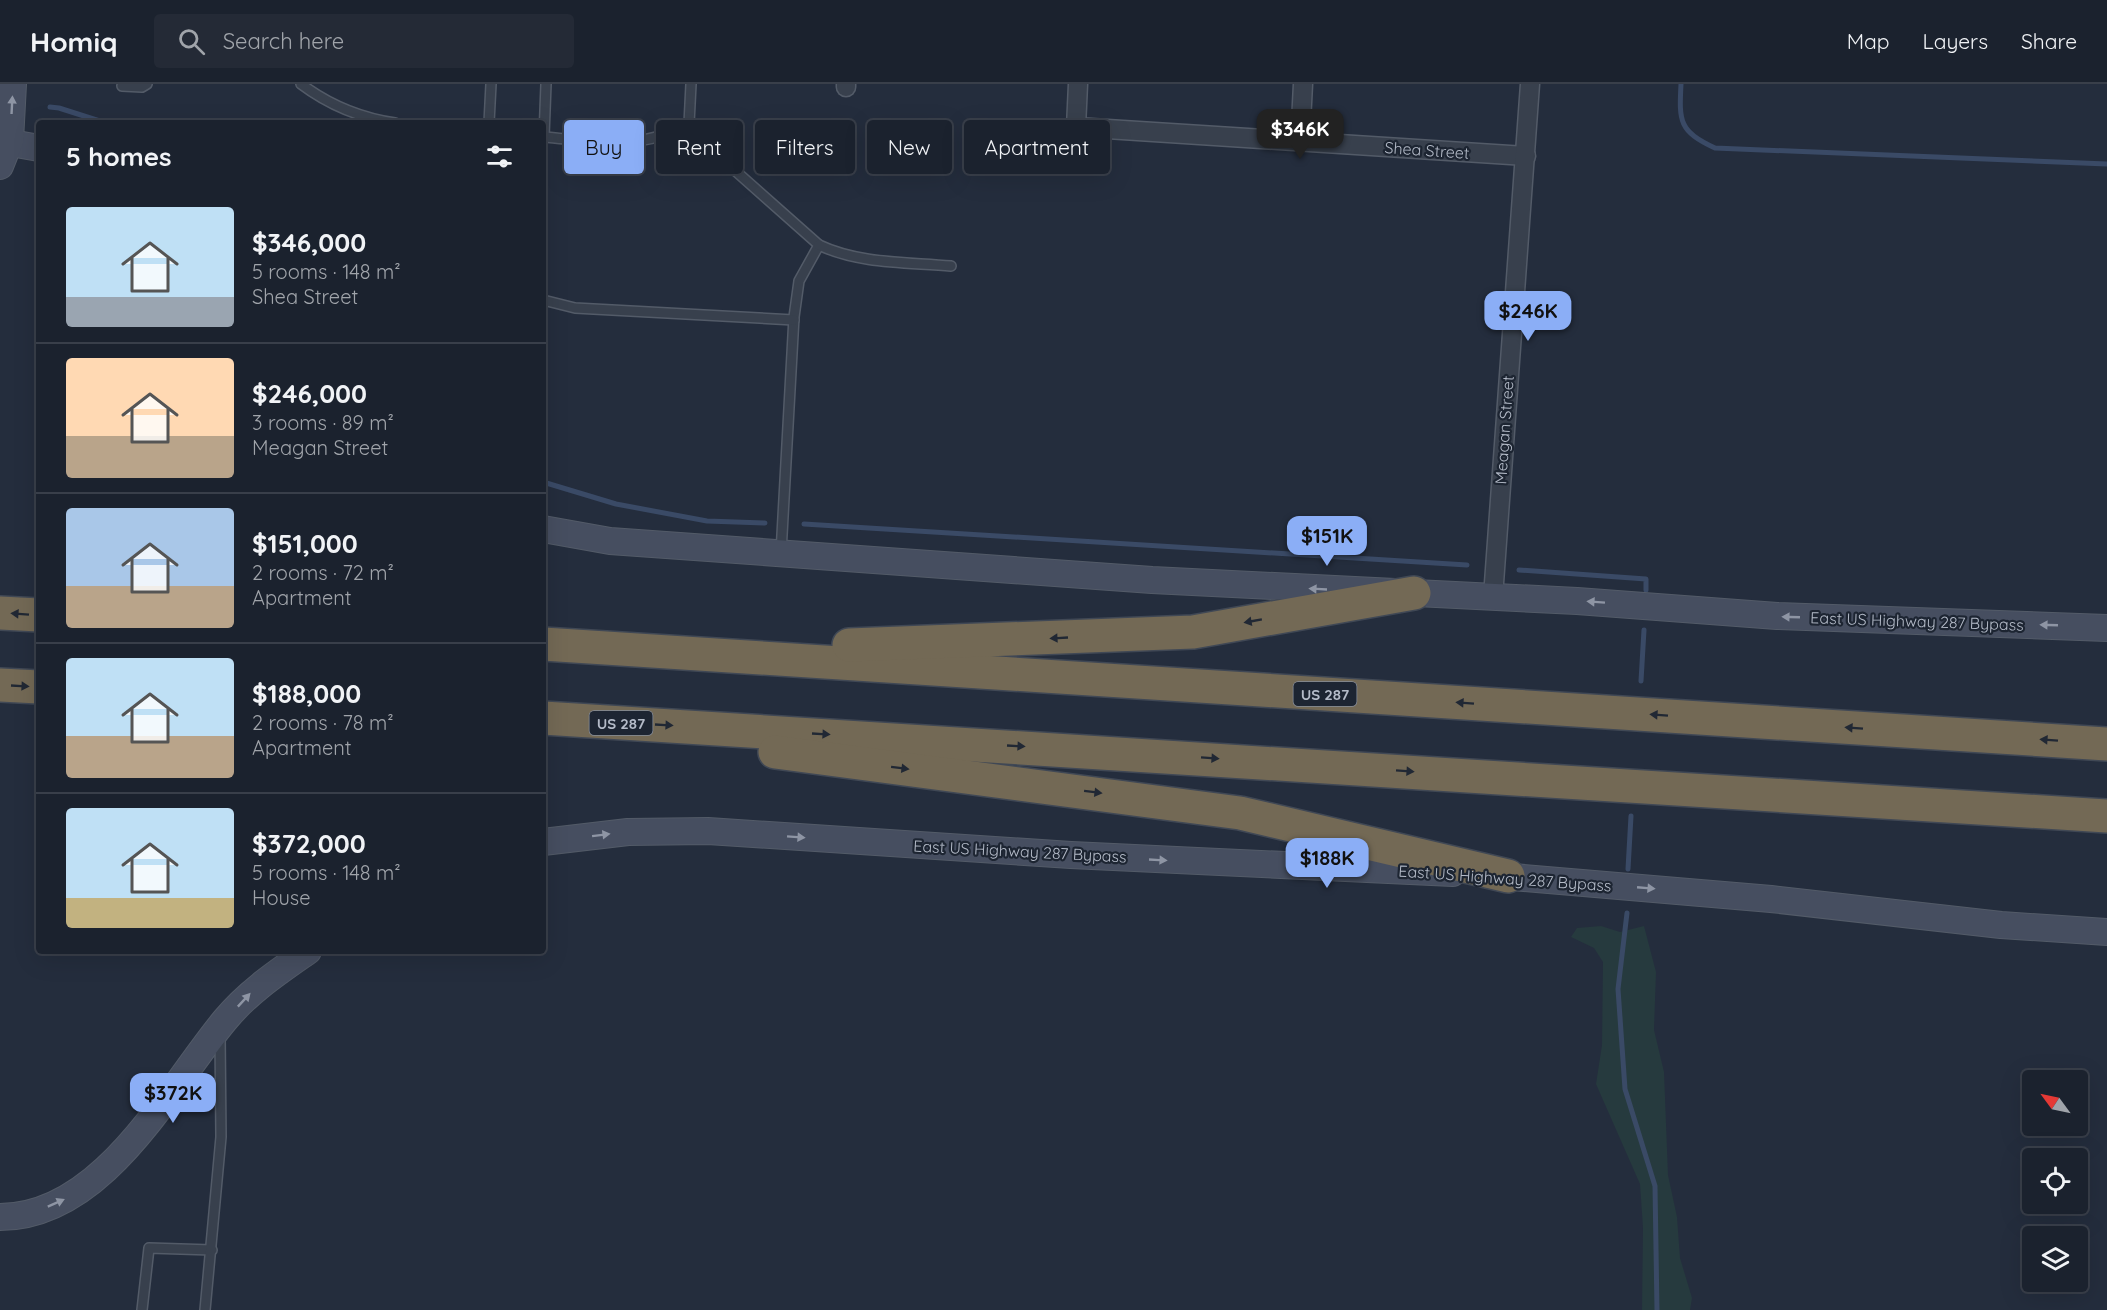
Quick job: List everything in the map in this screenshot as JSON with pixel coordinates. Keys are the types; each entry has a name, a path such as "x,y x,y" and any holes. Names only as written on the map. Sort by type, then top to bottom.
{"highway":[{"path":"546,633 821,645 1193,632 1414,593"},
{"path":"0,613 36,615"},
{"name":"US 287","path":"546,644 2107,744"},
{"path":"0,685 36,687"},
{"name":"US 287","path":"546,718 2107,816"},
{"path":"700,727 737,744 772,752 1240,813 1508,876"}],"main road":[{"path":"0,166 13,84"},
{"path":"5,141 36,147"},
{"name":"East US Highway 287 Bypass","path":"546,530 610,541 1152,580 1493,597 1777,616 2107,628"},
{"name":"East US Highway 287 Bypass","path":"546,842 628,832 708,831 1071,855 1508,876 1771,899 2001,925 2107,932"},
{"path":"0,1217 47,1207 80,1192 116,1160 220,1026 253,990 304,954"}],"street":[{"name":"Shea Street","path":"1078,84 1076,127 1526,156"},
{"path":"1300,142 1303,84"},
{"name":"Meagan Street","path":"1493,597 1517,238 1526,156 1530,84"}],"lane":[{"path":"112,84 142,87 147,84"},
{"path":"301,84 335,105 357,115 381,120"},
{"path":"489,120 492,84"},
{"path":"544,120 546,84"},
{"path":"689,120 691,84"},
{"path":"546,137 624,144 656,138"},
{"path":"739,174 819,245 838,254 951,266"},
{"path":"781,555 794,320 799,281 819,245"},
{"path":"546,301 575,308 794,320"},
{"path":"205,1310 221,1137 220,1026"},
{"path":"142,1310 149,1248 212,1250"}],"green space":[{"path":"1601,926 1620,932 1644,926 1656,972 1654,1030 1664,1072 1668,1175 1677,1217 1680,1258 1692,1298 1690,1310 1642,1310 1643,1228 1640,1184 1596,1084 1602,1045 1603,962 1594,948 1571,937 1577,928"}],"waterway":[{"path":"1681,84 1680,108 1684,124 1694,136 1715,148 2107,164"},
{"path":"50,107 97,120"},
{"path":"546,483 616,504 707,521 765,523"},
{"path":"804,524 1467,565"},
{"path":"1519,570 1646,579 1646,590"},
{"path":"1641,681 1644,630"},
{"path":"1628,869 1631,816"},
{"path":"1627,913 1618,989 1625,1089 1655,1186 1657,1310"}]}
